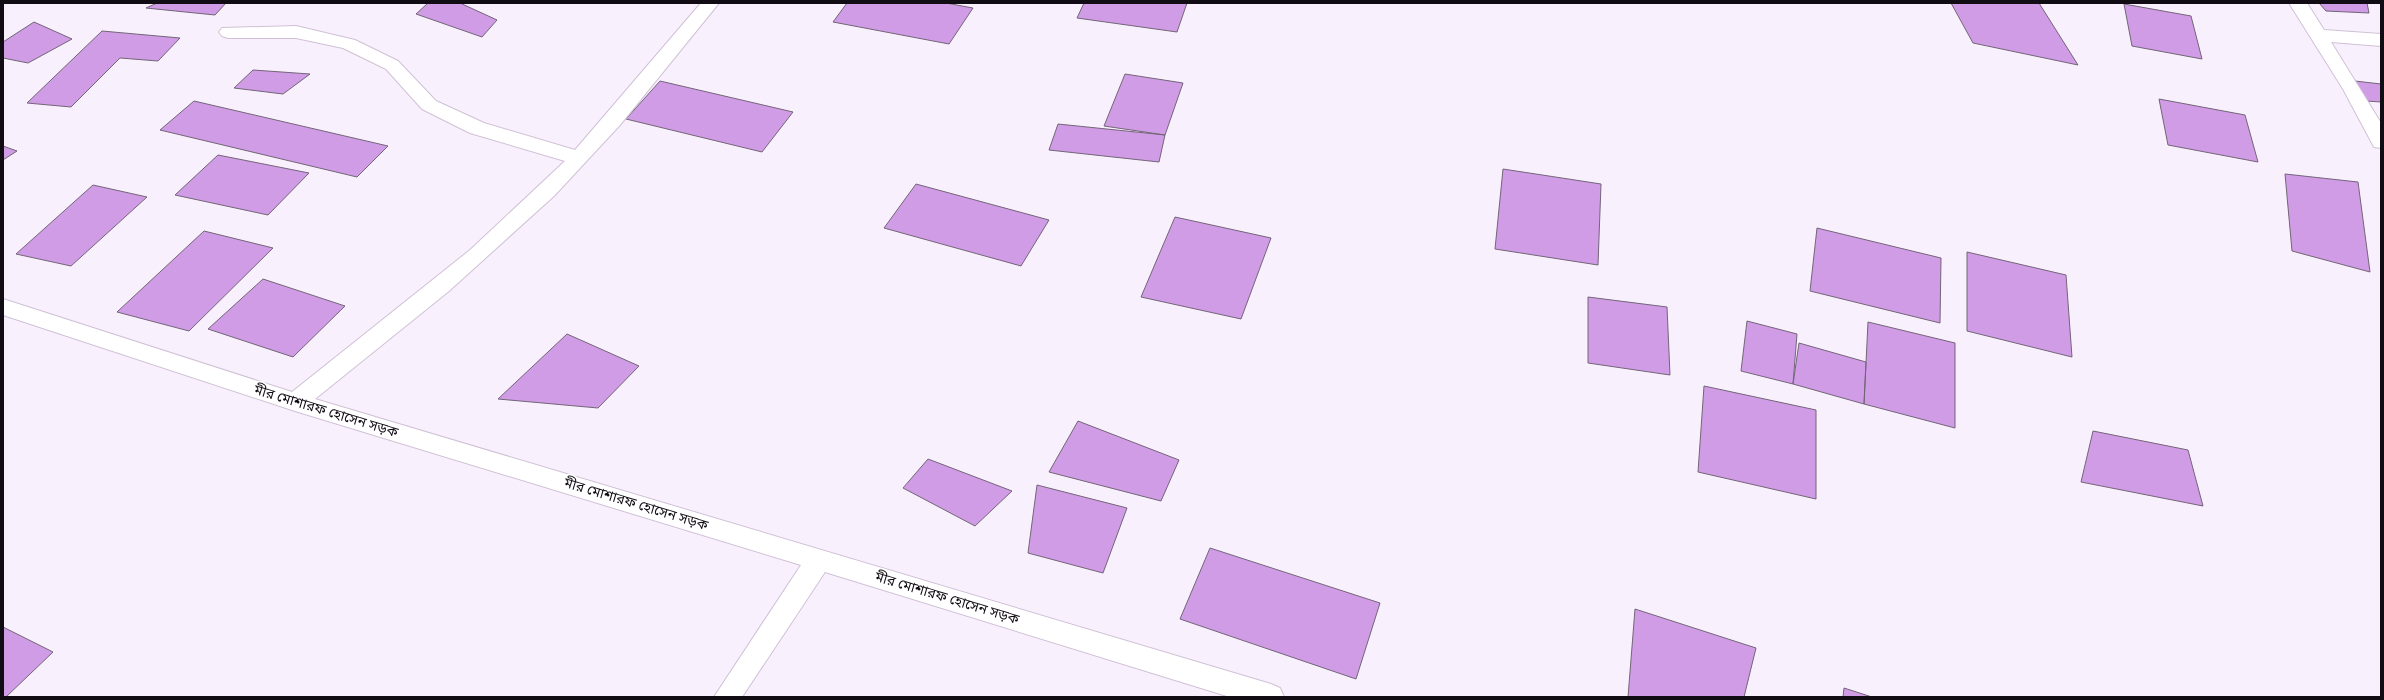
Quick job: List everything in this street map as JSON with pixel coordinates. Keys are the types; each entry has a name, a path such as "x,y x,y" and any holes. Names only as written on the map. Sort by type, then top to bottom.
{"street":[{"path":"295,402 425,298 516,220 579,158 710,3"},
{"path":"2298,3 2367,111 2381,142"},
{"path":"228,32 296,32 349,44 392,65 429,105 478,128 579,158"},
{"path":"2318,35 2381,40"},
{"name":"মীর মোশারফ হোসেন সড়ক","path":"3,307 295,402 819,559 1271,697"},
{"path":"727,697 819,559"}],"building":[{"path":"157,3 226,3 215,15 146,8"},
{"path":"428,3 460,3 497,20 482,37 416,14"},
{"path":"847,3 946,3 973,8 949,44 833,22"},
{"path":"1084,3 1187,3 1177,32 1077,18"},
{"path":"1951,3 2039,3 2078,65 1973,43"},
{"path":"2319,3 2367,3 2369,13 2326,11"},
{"path":"2124,4 2191,16 2202,59 2132,46"},
{"path":"34,22 72,39 28,63 3,58 3,42"},
{"path":"102,31 180,38 158,61 120,58 71,107 27,103"},
{"path":"253,70 310,74 283,94 234,88"},
{"path":"1125,74 1183,83 1165,135 1104,126"},
{"path":"660,81 793,112 762,152 626,119"},
{"path":"2355,81 2381,84 2381,102 2366,101"},
{"path":"2159,99 2245,115 2258,162 2168,145"},
{"path":"194,101 388,146 357,177 160,130"},
{"path":"1058,124 1165,135 1159,162 1049,150"},
{"path":"3,146 17,151 3,160"},
{"path":"218,155 309,173 268,215 175,195"},
{"path":"1503,169 1601,184 1598,265 1495,249"},
{"path":"2285,174 2358,182 2370,272 2292,251"},
{"path":"916,184 1049,220 1021,266 884,228"},
{"path":"93,185 147,197 71,266 16,254"},
{"path":"1175,217 1271,238 1241,319 1141,297"},
{"path":"1817,228 1941,258 1940,323 1810,291"},
{"path":"204,231 273,248 189,331 117,312"},
{"path":"1967,252 2066,275 2072,357 1967,331"},
{"path":"263,279 345,306 293,357 208,329"},
{"path":"1588,297 1667,307 1670,375 1588,363"},
{"path":"1747,321 1797,334 1793,384 1741,371"},
{"path":"1868,322 1955,343 1955,428 1864,404"},
{"path":"567,334 639,366 598,408 498,399"},
{"path":"1799,343 1866,362 1864,404 1793,384"},
{"path":"1704,386 1816,410 1816,499 1698,472"},
{"path":"1078,421 1179,460 1161,501 1049,472"},
{"path":"2093,431 2188,450 2203,506 2081,482"},
{"path":"928,459 1012,491 975,526 903,488"},
{"path":"1037,485 1127,508 1103,573 1028,553"},
{"path":"1210,548 1380,603 1356,679 1180,619"},
{"path":"1635,609 1756,648 1744,697 1628,697"},
{"path":"3,627 53,652 6,697 3,697"},
{"path":"1844,688 1872,697 1843,697"}]}
